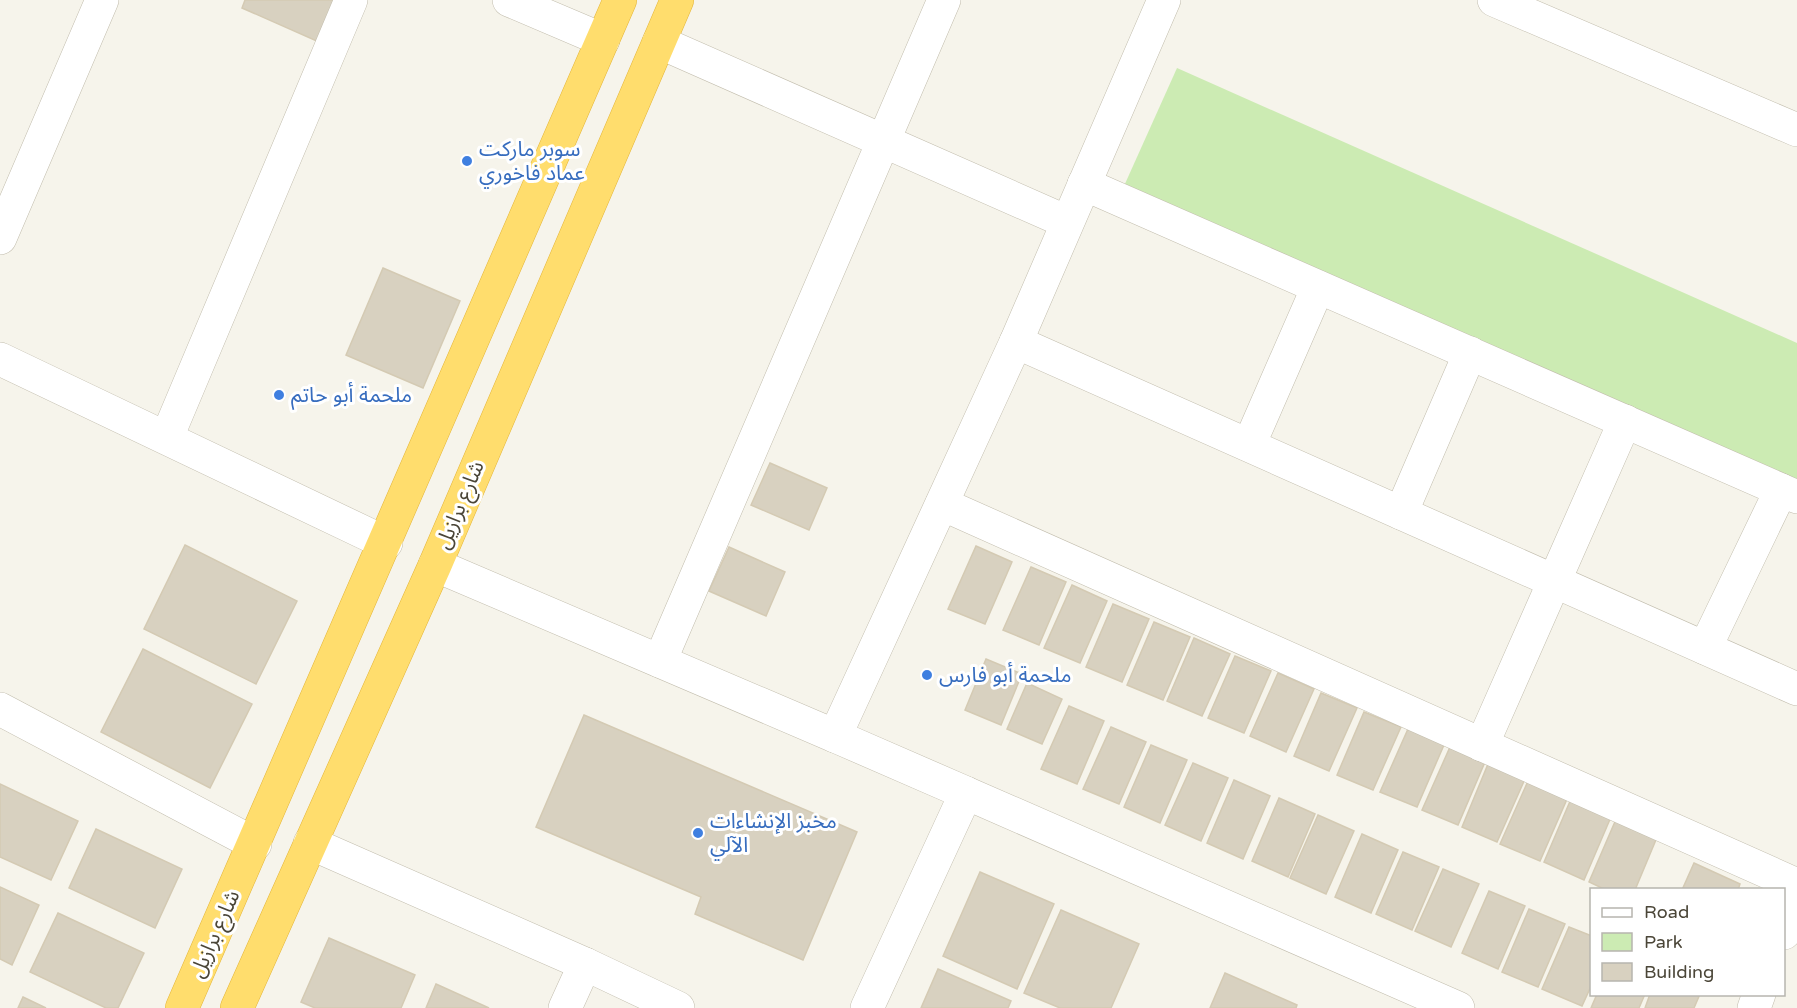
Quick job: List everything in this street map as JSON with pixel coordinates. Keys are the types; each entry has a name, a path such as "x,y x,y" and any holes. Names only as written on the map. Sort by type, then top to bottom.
{"highway":[{"name":"شارع برازيل","path":"182,1008 620,0"},
{"name":"شارع برازيل","path":"237,1008 435,566 677,0"}],"street":[{"path":"0,238 102,0"},
{"path":"167,437 351,0"},
{"path":"509,0 603,40"},
{"path":"660,662 881,140 944,0"},
{"path":"835,736 1016,342 1164,0"},
{"path":"1494,0 1797,130"},
{"path":"659,42 1067,222"},
{"path":"1084,184 1789,494 1705,648"},
{"path":"1249,445 1318,287"},
{"path":"1016,342 1797,689"},
{"path":"1401,513 1470,353"},
{"path":"0,359 386,543"},
{"path":"1482,745 1625,422"},
{"path":"942,504 1797,885"},
{"path":"435,566 835,736 1458,1008"},
{"path":"0,710 255,844"},
{"path":"867,1008 966,793"},
{"path":"310,843 585,964 678,1008"},
{"path":"1785,930 1797,900"},
{"path":"565,1008 585,964"}],"green space":[{"path":"1177,68 1797,343 1797,481 1124,186"}],"building":[{"path":"245,0 337,0 319,42 242,8"},
{"path":"383,268 460,301 423,388 346,355"},
{"path":"770,463 827,488 809,530 751,505"},
{"path":"185,545 297,601 256,684 144,629"},
{"path":"976,546 1012,562 985,624 948,609"},
{"path":"729,547 785,572 766,616 709,591"},
{"path":"1031,567 1066,582 1039,645 1003,630"},
{"path":"1072,585 1107,601 1080,663 1044,648"},
{"path":"1113,604 1149,619 1122,682 1086,667"},
{"path":"1154,622 1190,637 1163,700 1127,685"},
{"path":"1194,638 1230,654 1202,716 1167,701"},
{"path":"143,649 252,704 210,788 101,732"},
{"path":"1235,656 1271,671 1244,733 1208,718"},
{"path":"986,659 1022,674 1001,725 965,710"},
{"path":"1278,673 1314,689 1286,752 1250,736"},
{"path":"1027,683 1062,699 1042,744 1007,729"},
{"path":"1321,693 1357,708 1329,771 1294,756"},
{"path":"1069,706 1104,721 1077,784 1041,769"},
{"path":"1364,712 1401,727 1373,790 1337,775"},
{"path":"584,715 857,832 803,960 695,914 701,897 536,827"},
{"path":"1111,727 1146,742 1119,804 1083,789"},
{"path":"1408,729 1444,745 1417,807 1380,792"},
{"path":"1151,745 1187,760 1160,823 1124,807"},
{"path":"1450,747 1485,762 1458,825 1422,810"},
{"path":"1193,763 1228,778 1201,841 1165,825"},
{"path":"1488,764 1525,779 1497,842 1462,827"},
{"path":"1234,780 1270,796 1243,859 1207,843"},
{"path":"1528,781 1567,799 1540,861 1500,844"},
{"path":"0,784 78,821 51,880 0,857"},
{"path":"1279,798 1315,814 1288,877 1252,861"},
{"path":"1571,799 1611,817 1584,880 1544,862"},
{"path":"1318,815 1354,831 1326,894 1290,878"},
{"path":"1617,817 1658,835 1636,888 1602,888 1589,882"},
{"path":"96,829 182,869 155,928 69,888"},
{"path":"1362,834 1398,850 1371,913 1335,897"},
{"path":"1403,852 1439,867 1412,930 1376,914"},
{"path":"1694,863 1740,884 1739,888 1683,888"},
{"path":"1443,869 1479,884 1451,947 1415,931"},
{"path":"980,872 1054,904 1017,989 943,956"},
{"path":"0,887 39,905 12,965 0,959"},
{"path":"1489,891 1525,906 1498,969 1462,953"},
{"path":"1529,909 1565,924 1538,987 1502,972"},
{"path":"1061,910 1139,944 1111,1008 1060,1008 1024,993"},
{"path":"58,913 144,953 118,1008 106,1008 30,972"},
{"path":"1569,927 1590,935 1590,988 1582,1006 1542,989"},
{"path":"329,938 415,975 401,1008 315,1008 301,1002"},
{"path":"938,969 1011,1001 1008,1008 921,1008"},
{"path":"1225,973 1297,1005 1296,1008 1210,1008"},
{"path":"436,984 489,1008 426,1008"},
{"path":"1596,996 1644,996 1639,1008 1591,1008"},
{"path":"1649,996 1699,996 1694,1008 1645,1008"},
{"path":"23,997 46,1008 18,1008"}],"place":[{"name":"سوبر ماركت عماد فاخوري","path":"467,161"},
{"name":"ملحمة أبو حاتم","path":"279,395"},
{"name":"ملحمة أبو فارس","path":"927,675"},
{"name":"مخبز الإنشاءات الآلي","path":"698,833"}]}
